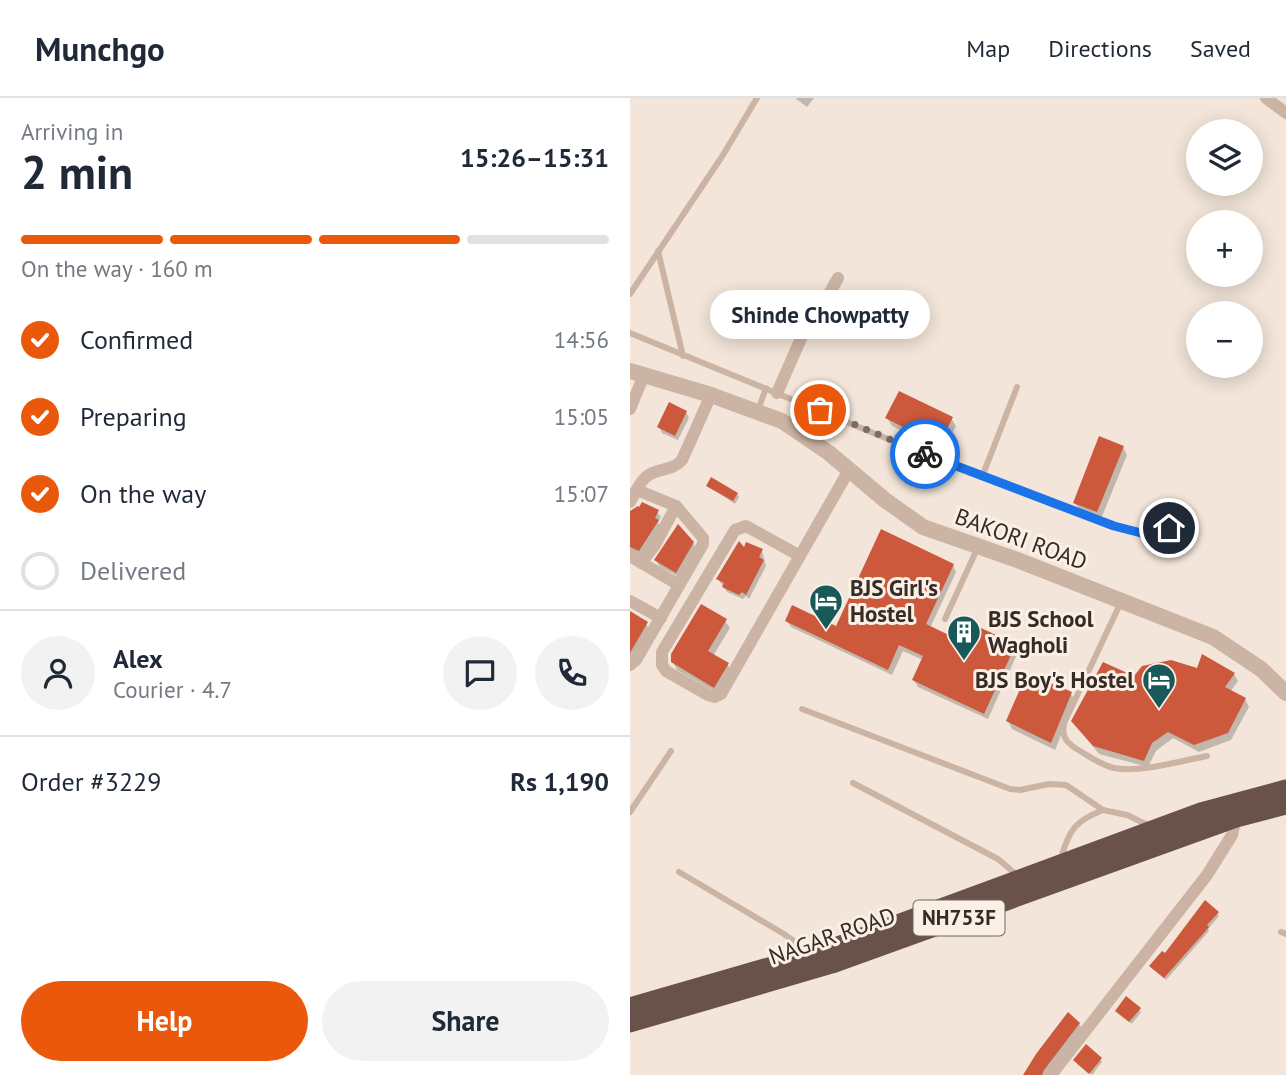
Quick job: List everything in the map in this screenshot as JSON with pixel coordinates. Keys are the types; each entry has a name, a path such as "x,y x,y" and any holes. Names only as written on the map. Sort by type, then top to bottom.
{"highway":[{"name":"NAGAR ROAD","path":"630,1007 812,955 1201,812 1286,789"},
{"name":"NAGAR ROAD","path":"630,1023 832,964 1236,818 1286,804"}],"street":[{"path":"1266,98 1286,113"},
{"path":"771,391 810,318 825,301 838,278"},
{"path":"630,409 637,373"},
{"name":"BAKORI ROAD","path":"637,373 711,395 782,421 804,434 923,527 1213,637 1261,669 1286,693"},
{"path":"630,665 636,660 703,544 703,538 676,506 633,496 645,478 653,473 677,467 711,395"},
{"path":"800,556 746,526 735,530 662,652 660,659 666,671 708,695 715,697 721,694 800,556 849,470"},
{"path":"676,506 654,545 636,559 680,585"},
{"path":"630,601 660,618"},
{"path":"1051,1075 1207,875 1232,835 1236,818"}],"lane":[{"path":"630,294 736,136 757,98"},
{"path":"658,251 683,356"},
{"path":"630,333 982,477 1101,522 1141,534 1157,534 1169,528"},
{"path":"982,477 1017,387"},
{"path":"757,412 771,391"},
{"path":"945,618 978,546"},
{"path":"1121,601 1065,720 1062,730 1064,737 1080,751 1114,768 1137,768 1207,756"},
{"path":"802,709 1010,789 1020,790 1049,784 1066,785 1103,810 1127,815 1155,829"},
{"path":"630,812 671,751"},
{"path":"853,783 998,859 1021,878"},
{"path":"1059,864 1067,837 1076,824 1103,810"},
{"path":"679,872 784,934 812,955"}],"building":[{"path":"899,391 953,417 939,445 885,418"},
{"path":"669,402 687,411 675,436 657,427"},
{"path":"1099,436 1124,446 1097,512 1073,503"},
{"path":"711,477 738,493 733,501 706,486"},
{"path":"642,502 659,510 655,518 659,520 639,551 630,547 630,511 639,507"},
{"path":"678,524 694,542 676,573 654,560"},
{"path":"881,529 954,564 926,624 951,636 959,618 1016,644 984,714 912,680 923,656 899,645 888,670 785,621 792,605 836,626"},
{"path":"739,541 744,547 746,542 763,549 759,557 764,560 746,595 742,592 739,595 722,587 724,583 716,579"},
{"path":"701,604 727,619 708,651 729,663 714,688 671,662 671,654"},
{"path":"630,611 648,622 630,653"},
{"name":"BJS Boy's Hostel","path":"1202,654 1235,673 1225,687 1246,698 1228,733 1194,745 1168,732 1152,743 1144,761 1093,746 1071,721 1103,662 1134,676 1142,666 1171,660 1197,668"},
{"path":"1027,673 1072,692 1051,743 1006,721"},
{"path":"1205,900 1219,912 1164,978 1149,966 1162,951 1165,953"},
{"path":"1126,996 1141,1008 1129,1022 1115,1011"},
{"path":"1068,1012 1080,1023 1042,1075 1023,1075 1036,1054"},
{"path":"1086,1044 1102,1058 1089,1074 1073,1060"}],"way so far":[{"path":"820,410 925,454"}],"place":[{"name":"Shinde Chowpatty","path":"820,410"},
{"name":"BJS Girl's Hostel","path":"826,631"},
{"name":"BJS School Wagholi","path":"964,662"},
{"name":"BJS Boy's Hostel","path":"1159,710"}],"route":[{"path":"925,454 1114,526 1149,535 1169,528"}]}
